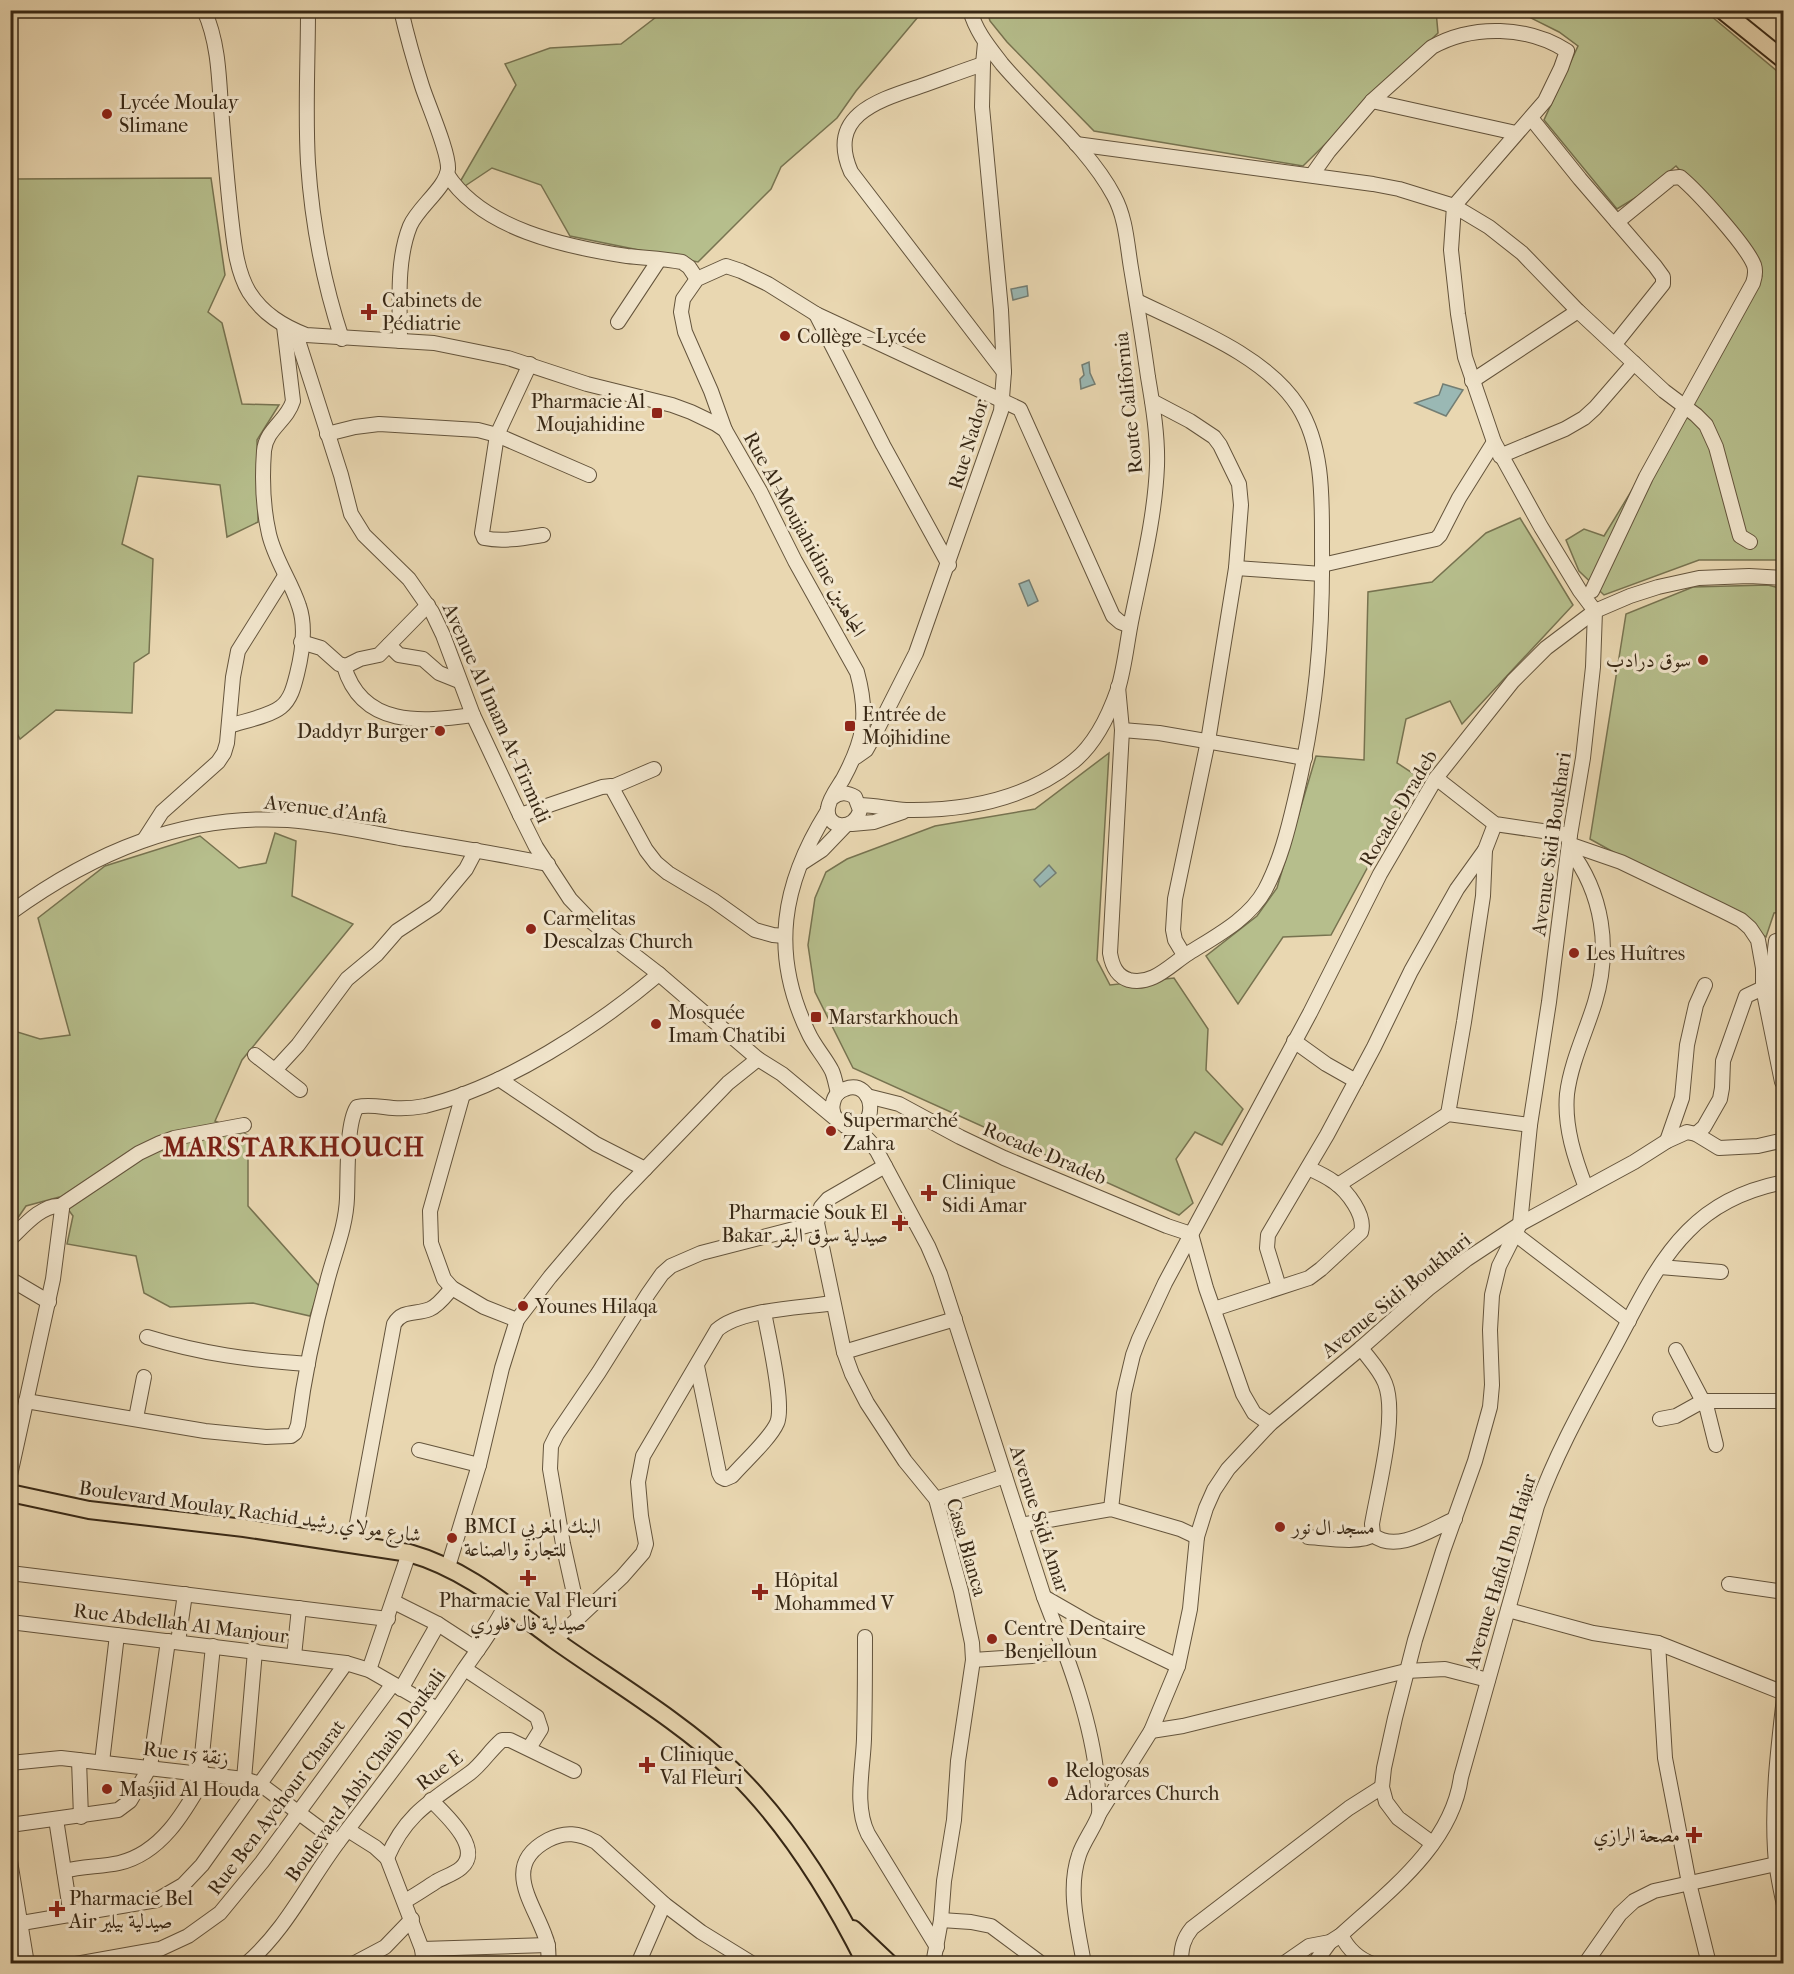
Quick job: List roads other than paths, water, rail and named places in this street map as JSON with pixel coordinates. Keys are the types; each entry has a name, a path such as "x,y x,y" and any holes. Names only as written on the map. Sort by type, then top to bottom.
{"main road":[{"path":"1722,10 1784,60"},
{"name":"Boulevard Moulay Rachid شارع مولاي رشيد","path":"10,1493 89,1510 244,1528 409,1553 431,1559 473,1580 507,1602 555,1640 651,1707 730,1769 763,1802 812,1871 844,1921 866,1964"},
{"name":"Boulevard Moulay Rachid شارع مولاي رشيد","path":"844,1921 890,1964"}],"street":[{"name":"Rue Al-Moujahidine المجاهدين","path":"204,10 217,56 230,208 239,267 251,295 264,310 289,328 306,335 434,343 530,364 587,384 691,412 725,429 760,491 795,561 851,659 862,688 863,732 853,759 832,798"},
{"path":"308,10 308,141 311,198 322,272 342,339"},
{"path":"400,10 422,86 448,160 447,174 418,212 410,228 401,280 400,341"},
{"name":"Route California","path":"857,801 908,810 962,806 1002,799 1040,784 1076,760 1094,739 1103,724 1118,687 1146,546 1156,482 1157,465 1152,401 1137,301 1119,206 1105,180 1076,144 1020,85 979,35 970,10"},
{"path":"1312,175 1329,151 1372,101 1432,47 1441,42 1474,33 1504,32 1546,39 1567,51 1551,90 1531,118 1454,206 1451,235 1454,287 1461,339 1472,381 1494,442 1500,456 1580,591 1595,611"},
{"name":"Rue Nador","path":"853,759 866,750 916,653 999,422 1004,372 1001,310 982,107 986,43"},
{"path":"983,64 888,97 869,106 849,125 844,149 851,172 1004,372"},
{"path":"1372,101 1516,133"},
{"path":"1531,118 1655,266 1664,281 1616,344"},
{"path":"1076,144 1312,175 1399,189 1454,206 1490,227 1522,253 1578,311 1664,391 1701,420 1713,440 1740,536 1750,542"},
{"path":"447,174 477,208 519,229 575,246 682,262 698,279"},
{"path":"1592,591 1646,477 1753,283 1754,266 1744,249 1714,212 1680,177 1671,178 1617,222"},
{"path":"618,322 659,260"},
{"path":"725,429 681,318 683,299 698,279 718,268 731,266 768,284 816,314 1020,409 1028,422 1113,616 1130,626"},
{"path":"1118,687 1122,730 1110,953 1116,972 1126,979 1142,981 1159,974 1184,955 1220,934 1253,906 1264,891 1286,836 1305,758 1318,672 1322,521 1317,455 1312,436 1298,406 1278,381 1255,363 1211,337 1137,301"},
{"path":"1472,381 1578,311"},
{"path":"816,314 883,446 949,565"},
{"name":"Avenue Al Imam At-Tirmidi","path":"289,328 341,475 348,508 364,535 410,579 428,605 443,635 473,716 520,815 570,899 583,913 659,974 758,1059 782,1074 840,1122"},
{"path":"230,726 274,711 286,702 297,672 301,642 300,610 272,546 267,526 264,459 267,437 289,411 293,400 289,328"},
{"path":"1500,456 1565,429 1584,418 1634,363"},
{"path":"530,364 497,435 482,535 488,539 504,540 543,535"},
{"path":"1152,401 1214,437 1226,453 1239,484 1241,505 1236,568 1208,741 1175,899 1173,930 1175,940 1184,955"},
{"path":"327,434 364,425 390,424 478,430 497,435 589,475"},
{"path":"1236,568 1322,569 1436,539 1494,442"},
{"path":"144,840 162,812 221,758 226,748 230,726 233,676 238,651 285,576"},
{"name":"Rocade Dradeb","path":"1110,1509 1124,1393 1133,1355 1165,1284 1380,874 1436,778 1512,681 1546,648 1595,611 1639,593 1699,578 1749,576 1784,578"},
{"path":"344,666 379,655 428,605"},
{"name":"Avenue Sidi Boukhari","path":"1099,1814 1151,1731 1178,1666 1189,1618 1197,1537 1206,1508 1220,1482 1270,1424 1428,1288 1467,1259 1517,1229 1569,843 1583,758 1593,667 1595,611"},
{"path":"301,642 321,648 344,666 348,680 366,703 384,713 407,719 429,721 473,716"},
{"path":"389,645 399,655 423,659 440,673 459,681"},
{"path":"864,711 878,713 887,711"},
{"path":"1122,730 1208,741 1305,758"},
{"name":"Rue Al-Moujahidine المجاهدين","path":"853,759 857,801"},
{"path":"520,815 602,787 609,785 612,787 654,769"},
{"path":"1436,778 1495,824 1569,843 1621,862 1741,920 1758,940 1763,968 1763,988 1783,1082"},
{"path":"612,787 646,850 656,863 755,930 784,936"},
{"path":"802,863 822,850 859,816 857,801 850,795 841,793 832,798 828,812 805,850 787,906 784,936 791,988 808,1033 832,1072 853,1088 863,1091 870,1100 867,1138"},
{"name":"Route California","path":"849,824 874,822 908,810"},
{"path":"828,812 832,821 841,825 849,824"},
{"name":"Avenue d'Anfa","path":"10,913 45,888 93,861 144,840 207,824 272,819 312,823 548,864"},
{"path":"1279,1287 1268,1252 1267,1239 1356,1081 1411,972 1457,889 1485,850 1495,824"},
{"path":"1569,843 1592,887 1602,926 1604,955 1595,1001 1577,1052 1567,1095 1571,1140 1586,1188"},
{"path":"275,1070 298,1045 347,979 377,954 401,927 435,906 466,869 476,850"},
{"path":"1448,1114 1483,896 1485,850"},
{"path":"1457,889 1483,896"},
{"path":"1773,1040 1775,949 1776,941 1784,939"},
{"path":"26,1401 205,1431 266,1437 291,1436 298,1425 308,1364 327,1281 345,1219 349,1154 355,1110 364,1105 402,1109 418,1107 481,1088 599,1021 659,974"},
{"path":"1667,1141 1682,1098 1687,1045 1696,1005 1705,985"},
{"path":"1696,1134 1704,1127 1720,1099 1723,1061 1746,996 1763,988"},
{"path":"1294,1041 1326,1064 1356,1081"},
{"path":"255,1055 300,1090"},
{"path":"448,1567 479,1465 502,1368 517,1320 550,1277 645,1169 728,1083 758,1059"},
{"path":"579,1616 550,1469 551,1446 556,1434 599,1372 648,1293 671,1266 701,1253 818,1223 821,1207 828,1198 885,1166 867,1138 840,1122 832,1108 836,1095 832,1072"},
{"path":"499,1078 581,1135 645,1169"},
{"path":"809,1097 836,1095 842,1090 853,1088"},
{"path":"463,1094 429,1220 434,1255 444,1279 452,1288 484,1307 517,1320"},
{"name":"Rocade Dradeb","path":"867,1095 900,1104 1004,1158 1191,1234"},
{"path":"840,1122 856,1126 888,1101"},
{"path":"1338,1185 1448,1114 1530,1125"},
{"path":"10,1239 46,1209 51,1206 60,1206 139,1154 160,1143 174,1138 244,1125"},
{"path":"1432,1843 1398,1818 1386,1802 1382,1786 1388,1746 1406,1671 1488,1417 1492,1385 1490,1330 1492,1295 1499,1266 1517,1229 1680,1134 1687,1132 1696,1134 1719,1148 1758,1146 1784,1140"},
{"name":"Avenue Sidi Amar","path":"885,1166 934,1259 1044,1597 1064,1650 1088,1730 1097,1775 1099,1814 1079,1855 1074,1883 1082,1963"},
{"path":"1214,1309 1313,1275 1361,1231 1360,1215 1344,1192 1338,1185 1308,1168"},
{"name":"Avenue Hafid Ibn Hajar","path":"1336,1938 1407,1875 1432,1843 1452,1809 1459,1791 1534,1516 1549,1473 1587,1395 1660,1267 1687,1232 1704,1217 1750,1191 1784,1182"},
{"path":"10,1475 49,1302 62,1215 60,1206"},
{"name":"Casa Blanca","path":"818,1223 844,1352 852,1374 867,1403 905,1461 936,1499 972,1643 973,1660 958,1761 954,1820 933,1964"},
{"path":"1517,1229 1629,1320"},
{"path":"1191,1234 1199,1267 1246,1401 1259,1418 1270,1424"},
{"path":"1660,1267 1721,1272"},
{"path":"10,1279 49,1302"},
{"path":"353,1545 394,1324 398,1317 430,1309 452,1288"},
{"path":"555,1640 622,1577 643,1553 646,1544 638,1494 640,1465 654,1435 697,1366 711,1338 723,1324 729,1321 764,1312 833,1303"},
{"path":"697,1366 719,1473 721,1477 727,1478 732,1476 774,1429 780,1416 764,1312"},
{"path":"844,1352 955,1319"},
{"path":"147,1337 216,1355 308,1364"},
{"path":"1361,1348 1384,1381 1390,1408 1388,1433 1372,1524 1373,1535"},
{"path":"1676,1350 1712,1422 1716,1445"},
{"path":"136,1418 144,1377"},
{"path":"1660,1419 1676,1416 1703,1401 1784,1401"},
{"path":"419,1450 479,1465"},
{"path":"936,1499 1005,1476"},
{"path":"1021,1526 1110,1509 1180,1529 1197,1537"},
{"path":"1373,1535 1386,1541 1405,1540 1455,1519"},
{"path":"1308,1537 1369,1539 1373,1535"},
{"path":"369,1670 409,1553"},
{"path":"10,1573 387,1618"},
{"path":"1729,1584 1784,1592"},
{"path":"10,1825 81,1817 122,1808 130,1801 150,1767 173,1641 185,1594"},
{"path":"1044,1597 1084,1621 1178,1666"},
{"path":"394,1602 438,1624 478,1650"},
{"name":"Boulevard Abbi Chaib Doukali","path":"246,1964 284,1923 338,1842 465,1669 500,1618 507,1602"},
{"path":"294,1656 299,1608"},
{"path":"1508,1610 1593,1633 1658,1643 1784,1693"},
{"name":"Rue Abdellah Al Manjour","path":"10,1622 346,1663 369,1670 437,1709"},
{"name":"Rue Ben Aychour Charat","path":"76,1964 144,1958 172,1945 220,1913 396,1687 438,1624"},
{"path":"102,1762 117,1635"},
{"path":"865,1637 861,1803 863,1821 868,1834 937,1947"},
{"path":"1658,1643 1665,1758 1689,1883 1708,1964"},
{"path":"64,1871 122,1862 152,1848 165,1836 202,1775 213,1646"},
{"path":"973,1660 1032,1656 1064,1650"},
{"path":"244,1779 255,1651"},
{"path":"16,1924 157,1900 183,1885 202,1865 346,1663"},
{"path":"465,1669 537,1717 541,1725 540,1734 529,1749 574,1771"},
{"path":"1151,1731 1194,1724 1406,1671 1445,1670 1488,1680"},
{"path":"1784,1698 1774,1798 1776,1864 1784,1905"},
{"name":"Rue E","path":"387,1858 401,1831 431,1800 469,1774 502,1740 510,1740 529,1749"},
{"name":"Rue 15 زنقة","path":"10,1763 61,1758 244,1779 260,1784 338,1842"},
{"path":"79,1760 81,1817"},
{"path":"1181,1964 1181,1947 1192,1928 1237,1892 1382,1786"},
{"path":"405,1901 460,1869 469,1858 469,1848 431,1800"},
{"path":"56,1819 71,1916"},
{"path":"348,1830 375,1847 387,1858 412,1919 422,1949 424,1964"},
{"path":"548,1964 548,1946 526,1893 524,1868 526,1860 534,1850 558,1835 571,1833 585,1836 596,1842 663,1904 701,1932 753,1964"},
{"path":"10,1861 16,1924 27,1964"},
{"path":"1585,1964 1620,1914 1635,1901 1654,1891 1776,1864"},
{"path":"638,1964 663,1904"},
{"path":"353,1964 385,1947 412,1919"},
{"path":"941,1920 991,1926 1042,1964"},
{"path":"1283,1964 1309,1946 1336,1938"},
{"path":"1314,1964 1336,1938"},
{"path":"1336,1938 1356,1955 1373,1964"},
{"path":"422,1949 548,1946"}],"water":[{"path":"1027,286 1028,296 1013,300 1011,289"},
{"path":"1089,362 1090,373 1095,384 1081,389 1080,379 1084,375 1082,365"},
{"path":"1443,384 1463,390 1446,416 1415,403 1439,395"},
{"path":"1029,580 1038,601 1028,606 1019,584"},
{"path":"1049,865 1056,873 1040,887 1034,880"}],"place":[{"name":"Lycée Moulay Slimane","path":"107,114"},
{"name":"Cabinets de Pédiatrie","path":"369,312"},
{"name":"Collège - Lycée","path":"785,336"},
{"name":"Pharmacie Al Moujahidine","path":"657,413"},
{"name":"سوق درادب","path":"1703,660"},
{"name":"Entrée de Mojhidine","path":"850,726"},
{"name":"Daddyr Burger","path":"440,731"},
{"name":"Carmelitas Descalzas Church","path":"531,929"},
{"name":"Les Huîtres","path":"1574,953"},
{"name":"Marstarkhouch","path":"816,1017"},
{"name":"Mosquée Imam Chatibi","path":"656,1024"},
{"name":"Supermarché Zahra","path":"831,1131"},
{"name":"Clinique Sidi Amar","path":"929,1193"},
{"name":"Pharmacie Souk El Bakar صيدلية سوق البقر","path":"900,1223"},
{"name":"Younes Hilaqa","path":"523,1306"},
{"name":"مسجد ال نور","path":"1280,1527"},
{"name":"BMCI البنك المغربي للتجارة والصناعة","path":"452,1538"},
{"name":"Pharmacie Val Fleuri صيدلية فال فلوري","path":"528,1578"},
{"name":"Hôpital Mohammed V","path":"760,1592"},
{"name":"Centre Dentaire Benjelloun","path":"992,1639"},
{"name":"Clinique Val Fleuri","path":"647,1765"},
{"name":"Relogosas Adorarces Church","path":"1053,1782"},
{"name":"Masjid Al Houda","path":"107,1789"},
{"name":"مصحة الرازي","path":"1694,1835"},
{"name":"Pharmacie Bel Air صيدلية بيلير","path":"57,1909"}],"district":[{"name":"MARSTARKHOUCH","path":"294,1147"}]}
